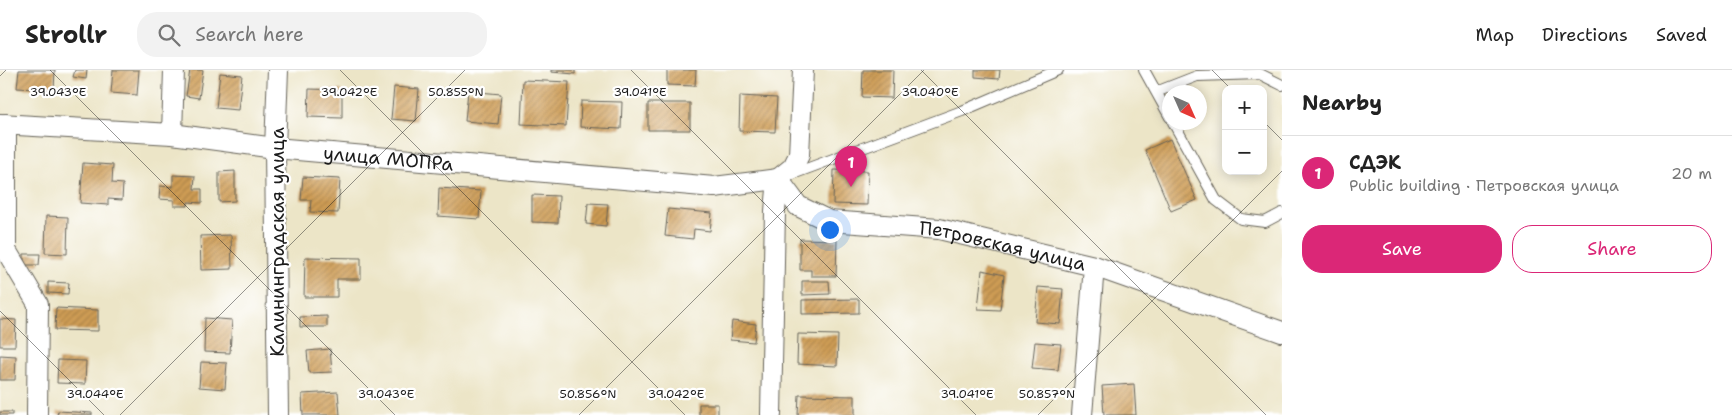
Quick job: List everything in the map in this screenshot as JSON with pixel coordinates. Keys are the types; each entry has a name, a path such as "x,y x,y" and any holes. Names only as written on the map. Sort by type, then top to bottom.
{"street":[{"path":"172,134 174,70"},
{"name":"Калининградская улица","path":"278,70 275,148 278,415"},
{"path":"772,415 774,211 778,179 793,167 800,155 803,70"},
{"path":"3,124 6,250 38,304 36,415"},
{"name":"улица МОПРа","path":"3,124 172,134 275,148 714,186 778,179"},
{"name":"Петровская улица","path":"778,179 798,206 829,221 939,229 1094,266 1082,415"},
{"path":"1094,266 1282,332"}],"lane":[{"path":"778,179 962,111 1058,70"},
{"path":"1144,70 1162,103"},
{"path":"1156,92 1197,76 1260,74 1282,85"},
{"path":"1177,130 1216,200 1241,219 1266,222 1282,213"}],"building":[{"path":"19,70 55,70 54,90 17,88"},
{"path":"75,70 87,70 86,79 73,77"},
{"path":"113,70 139,70 137,95 111,93"},
{"path":"190,70 203,70 199,98 186,96"},
{"path":"551,70 575,70 575,74 551,72"},
{"path":"667,70 696,70 695,86 667,85"},
{"path":"863,70 893,70 892,98 862,97"},
{"path":"975,70 1000,70 999,79 975,77"},
{"path":"220,73 242,75 238,110 216,108"},
{"path":"523,80 569,82 566,126 521,124"},
{"path":"394,87 419,89 416,121 391,119"},
{"path":"309,89 342,90 342,118 308,117"},
{"path":"468,91 501,94 498,124 465,121"},
{"path":"740,96 777,98 775,132 739,131"},
{"path":"581,101 622,102 621,129 580,127"},
{"path":"648,103 690,103 690,130 648,130"},
{"path":"1170,139 1197,200 1171,211 1145,150"},
{"path":"83,163 113,165 112,183 123,184 122,200 108,199 108,205 80,203"},
{"path":"834,170 868,171 867,205 833,204"},
{"path":"235,171 235,201 219,202 219,172"},
{"path":"173,175 195,176 194,189 202,189 202,203 188,202 188,206 174,206 174,200 159,199 160,186 173,187"},
{"path":"303,177 340,179 338,213 310,212 311,200 301,200"},
{"path":"439,188 481,191 479,219 438,216"},
{"path":"532,195 559,196 558,223 532,222"},
{"path":"588,203 608,204 606,226 586,224"},
{"path":"668,209 712,213 710,231 694,229 693,239 665,236"},
{"path":"46,216 68,217 67,254 45,253"},
{"path":"231,235 232,269 201,270 200,236"},
{"path":"800,239 837,240 836,276 811,276 811,270 800,270"},
{"path":"24,254 40,254 39,265 24,265"},
{"path":"305,257 361,258 361,279 337,279 337,297 304,297"},
{"path":"982,270 1004,275 1000,310 978,309"},
{"path":"802,281 829,281 830,294 802,295"},
{"path":"48,282 69,283 68,294 48,293"},
{"path":"1038,287 1063,289 1060,324 1035,322"},
{"path":"859,299 859,313 802,314 802,300"},
{"path":"56,308 98,310 98,331 55,330"},
{"path":"327,316 327,327 300,327 300,317"},
{"path":"205,318 232,320 230,353 204,352"},
{"path":"0,319 16,320 15,346 0,346"},
{"path":"732,321 756,324 754,342 730,340"},
{"path":"798,334 838,335 837,366 797,364"},
{"path":"1035,342 1061,344 1058,370 1032,368"},
{"path":"330,349 332,372 309,373 307,351"},
{"path":"0,355 16,356 15,380 0,380"},
{"path":"58,360 86,361 85,384 57,383"},
{"path":"201,362 227,363 225,389 199,387"},
{"path":"1134,384 1136,415 1104,415 1102,386"},
{"path":"338,392 340,415 303,415 302,394"},
{"path":"799,395 855,396 855,415 798,415"},
{"path":"699,404 718,404 718,415 699,415"},
{"path":"58,411 92,413 92,415 57,415"},
{"path":"0,412 12,412 12,415 0,415"}],"place":[{"name":"СДЭК","path":"851,187"}]}
